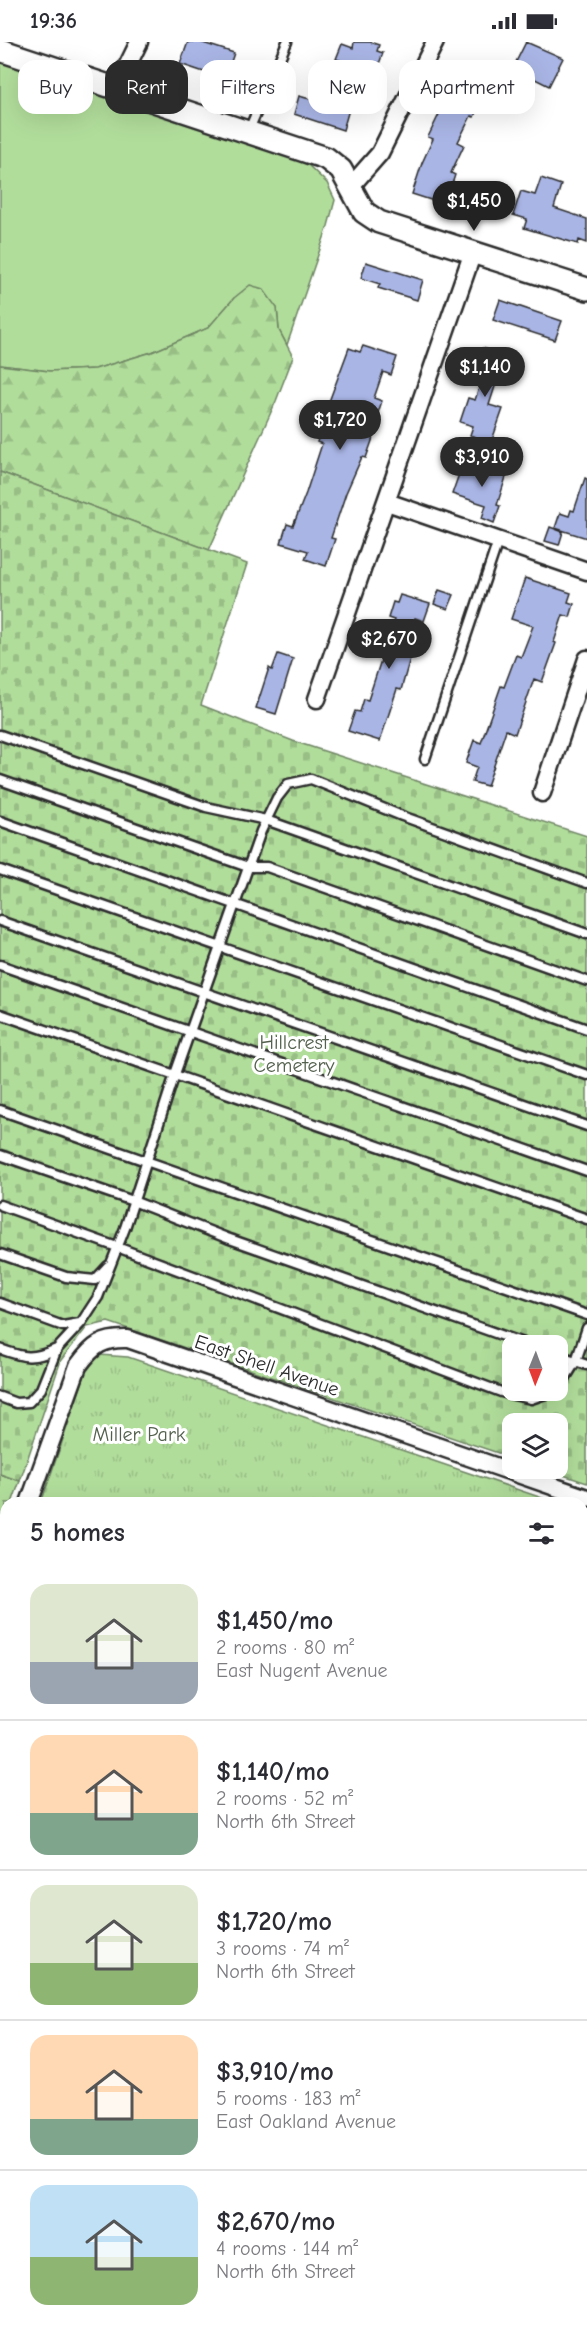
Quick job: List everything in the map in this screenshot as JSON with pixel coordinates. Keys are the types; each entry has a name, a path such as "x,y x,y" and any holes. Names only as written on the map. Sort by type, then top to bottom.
{"street":[{"path":"130,60 139,42"},
{"path":"351,186 380,153 435,42"},
{"path":"0,50 105,85"},
{"path":"188,112 326,158 341,170 364,212 379,222 587,289"},
{"path":"317,699 473,252"},
{"path":"387,502 587,571"},
{"path":"542,793 587,659"},
{"name":"East Shell Avenue","path":"31,1497 78,1366 90,1349 110,1339 128,1339 574,1497"}],"lane":[{"path":"248,132 287,42"},
{"path":"425,759 498,541"},
{"path":"0,735 206,807 266,820 587,934"},
{"path":"0,1397 16,1403 29,1402 41,1389 57,1349 81,1323 98,1297 248,867 266,820 277,798 288,784 311,779 402,816 587,883"},
{"path":"0,780 248,867 267,867 587,981"},
{"path":"0,821 587,1029"},
{"path":"0,870 587,1076"},
{"path":"0,921 587,1126"},
{"path":"0,966 587,1171"},
{"path":"0,1014 587,1219"},
{"path":"0,1110 587,1315"},
{"path":"0,1155 502,1335"},
{"path":"0,1205 502,1392"},
{"path":"0,1254 66,1277 95,1280 112,1261"},
{"path":"0,1303 63,1326 81,1323"},
{"path":"568,1374 576,1361 587,1328"},
{"path":"0,1349 16,1355 37,1358 57,1349"},
{"path":"568,1358 587,1365"}],"green space":[{"path":"0,60 18,66 18,114 93,114 93,91 105,95 105,114 162,114 282,154 308,165 327,183 335,200 287,345 279,330 277,308 234,298 208,328 152,352 95,369 49,371 0,365"},
{"path":"250,285 263,289 277,308 279,330 293,357 276,401 209,550 0,472 0,365 49,371 95,369 152,352 208,328 234,298"},
{"name":"Hillcrest Cemetery","path":"0,472 247,564 201,705 293,741 587,836 587,1483 568,1477 568,1413 502,1413 502,1454 108,1322 87,1327 61,1360 20,1481 0,1474"},
{"name":"Miller Park","path":"99,1355 128,1357 539,1497 43,1497 86,1372"},
{"path":"0,1474 20,1481 14,1497 0,1497"}],"building":[{"path":"188,42 200,42 234,53 232,60 200,60 200,71 188,67 188,60 181,60"},
{"path":"354,42 370,42 379,45 377,51 383,53 380,60 336,59 342,44 353,48"},
{"path":"526,42 563,58 549,86 535,79 535,60 517,60"},
{"path":"299,96 308,98 308,114 348,114 343,130 294,114 296,114"},
{"path":"439,114 475,114 474,117 471,116 458,142 464,145 451,173 455,175 452,184 469,190 462,210 412,194 433,139 428,137"},
{"path":"541,178 561,185 554,208 587,219 587,243 579,240 578,244 524,228 527,219 513,215 521,191 535,195"},
{"path":"366,262 423,280 417,300 378,288 380,284 361,278"},
{"path":"500,300 562,321 555,340 493,320"},
{"path":"363,346 397,357 391,375 383,372 374,398 382,401 370,437 373,438 366,458 362,457 346,493 331,538 335,539 326,566 305,559 308,551 281,543 287,524 293,526 306,493 322,444 317,442 329,407 327,407 349,348 360,352"},
{"path":"483,348 505,356 489,405 503,409 491,443 470,435 473,426 460,422 468,398 475,400 483,376 475,373"},
{"path":"469,461 507,474 494,523 482,518 486,505 452,494 459,474 464,476"},
{"path":"585,478 587,479 587,538 555,528 560,513 569,516 571,510 574,511"},
{"path":"550,527 563,532 559,545 545,541"},
{"path":"525,578 571,593 568,602 574,604 570,617 563,615 542,682 534,679 515,734 506,730 487,786 472,782 477,767 466,763 474,740 481,743 501,686 504,687 516,655 521,657 533,626 511,619"},
{"path":"439,590 454,595 448,609 434,604"},
{"path":"400,595 430,604 424,621 415,618 404,653 411,655 401,690 397,689 380,741 348,731 355,711 360,712 364,699 368,700 394,620 388,618 393,602 397,603"},
{"path":"278,654 293,659 276,714 256,708 269,668 272,670"}]}
